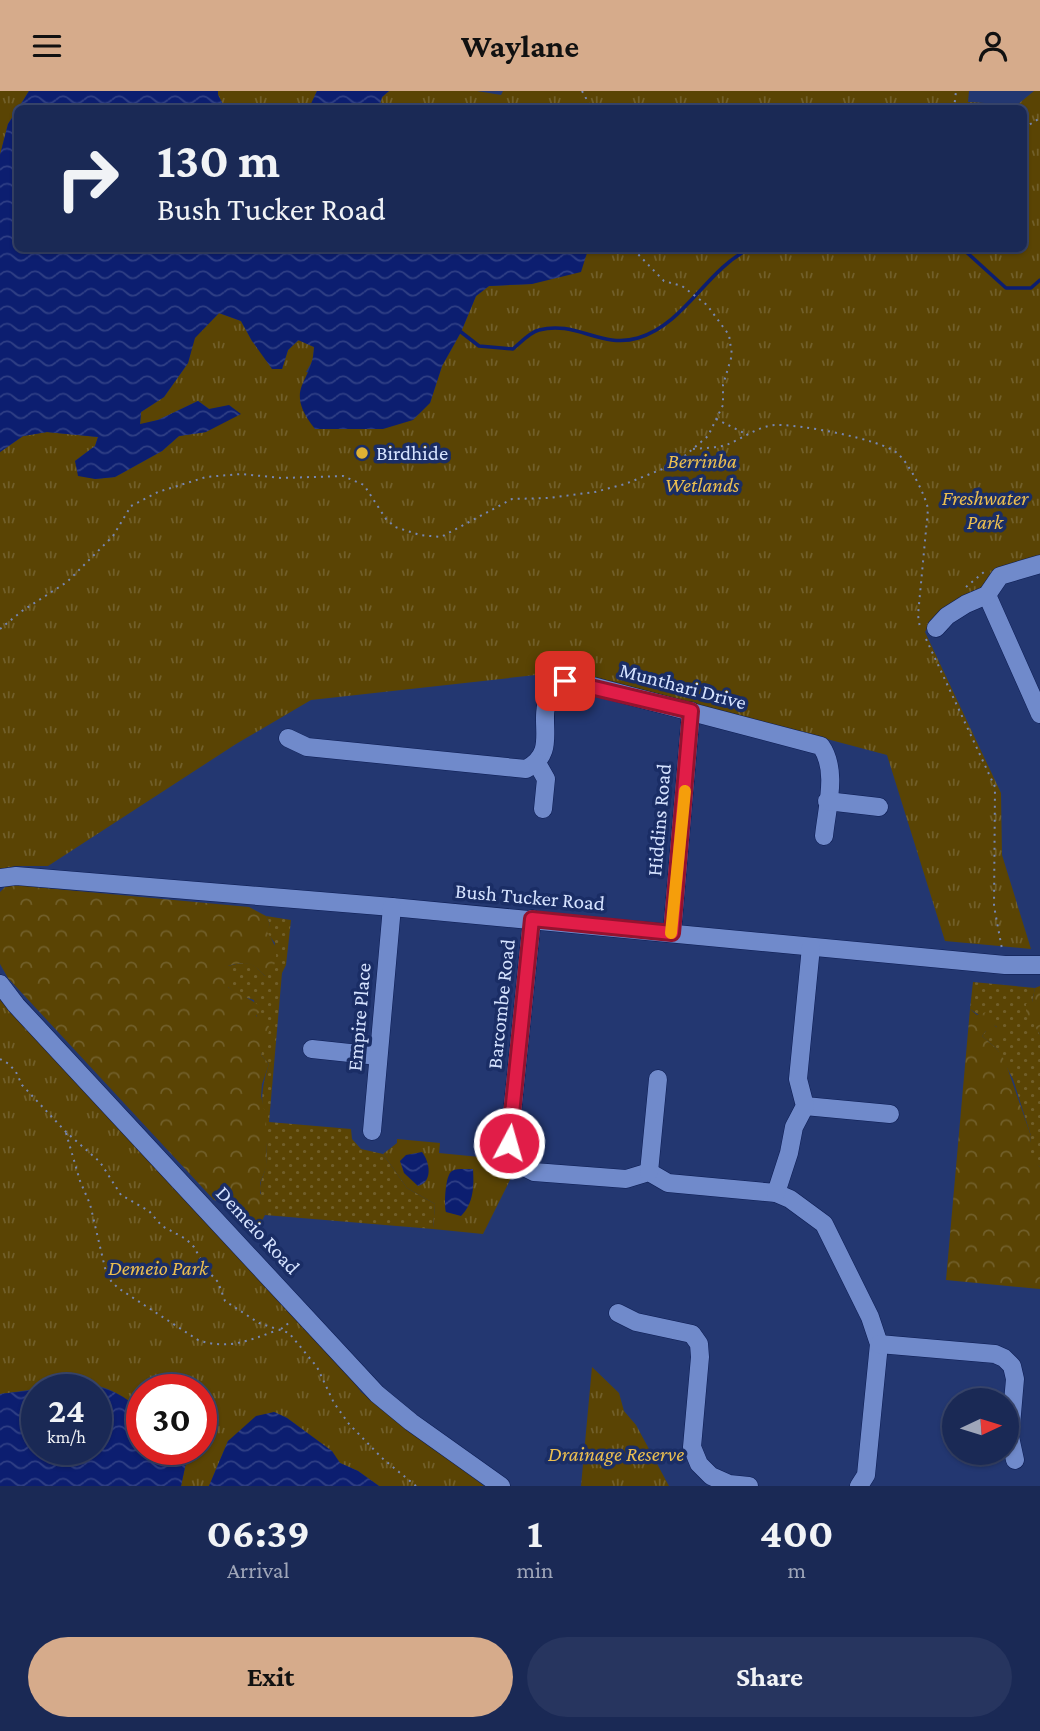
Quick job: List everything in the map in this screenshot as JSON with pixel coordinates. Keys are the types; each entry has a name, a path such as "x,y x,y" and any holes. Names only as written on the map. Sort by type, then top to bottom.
{"street":[{"path":"936,628 947,616 987,595 1000,576 1040,564"},
{"path":"987,595 1040,714"},
{"name":"Munthari Drive","path":"543,809 546,779 537,763 543,755 548,699 565,681 821,746 829,757 831,771 824,836"},
{"name":"Hiddins Road","path":"672,933 691,711"},
{"path":"288,738 307,747 526,769 537,763"},
{"path":"827,801 879,807"},
{"name":"Bush Tucker Road","path":"8,877 532,919 1005,965 1040,965"},
{"name":"Empire Place","path":"372,1131 392,907"},
{"name":"Barcombe Road","path":"532,919 509,1143 516,1163 534,1172 626,1179 649,1172"},
{"path":"776,1193 794,1128 805,1106 797,1079 810,947"},
{"name":"Demeio Road","path":"0,983 26,1015 377,1394 411,1422 501,1486"},
{"path":"312,1049 378,1056"},
{"path":"658,1079 649,1172 668,1183 776,1193 790,1199 824,1224 870,1317 879,1344 866,1475 859,1486"},
{"path":"805,1106 890,1114"},
{"path":"618,1314 636,1322 692,1334 699,1344 700,1357 692,1447 695,1456 711,1476 729,1484 749,1486"},
{"path":"879,1344 995,1354 1012,1366 1014,1388"}],"path":[{"path":"0,629 22,611 67,582 113,536 131,506 158,492 206,477 242,474 282,478 343,476 364,485 386,519 396,527 420,535 441,537 512,499 548,498 605,489 675,464 708,436 723,405 723,385 732,355 729,335 707,305 682,286 664,281 636,252"},
{"path":"716,419 747,434"},
{"path":"692,449 724,446 747,434 774,425 796,427 878,443 897,452 923,492 928,509 919,625 995,787 994,907 1002,949"},
{"path":"0,1059 9,1064 22,1086 66,1132 100,1161 121,1195 149,1211 162,1226 186,1239 194,1247 206,1269 218,1282 225,1301 235,1310 289,1333 317,1367 334,1403 349,1424 382,1458 416,1486"},
{"path":"66,1132 79,1181 90,1204 105,1268 118,1289 198,1340 211,1344 236,1345 278,1330"}],"green space":[{"path":"0,91 29,91 20,105 14,105 14,115 8,124 0,155"},
{"path":"218,91 317,91 311,105 223,105"},
{"name":"Berrinba Wetlands","path":"389,91 477,91 501,95 503,91 969,91 968,102 1017,105 380,105 382,97"},
{"name":"Berrinba Wetlands","path":"1034,91 1040,91 1040,555 995,569 982,587 963,597 930,622 925,632 1001,793 1002,855 1031,949 945,941 887,755 572,671 311,700 236,744 48,866 0,869 0,452 23,436 47,432 98,437 95,446 75,461 95,479 115,477 162,451 179,436 206,432 209,409 198,401 158,420 140,425 141,412 164,397 188,363 194,338 219,313 241,321 252,341 282,369 288,350 299,340 314,347 313,360 306,372 430,403 442,366 461,332 476,296 489,286 532,284 587,253 1027,252 1027,105 1017,105"},
{"path":"24,882 34,887 249,907 266,916 270,924 267,932 274,943 276,955 274,966 265,976 248,964 228,966 232,980 228,987 262,1009 256,1016 270,1028 261,1055 269,1064 261,1096 266,1118 267,1166 260,1183 260,1193 265,1200 265,1215 260,1224 251,1225 241,1217 239,1207 214,1200 8,978 0,964 0,892 5,887"},
{"path":"266,916 291,920 286,965 282,973 269,1122 351,1129 352,1139 361,1149 383,1154 407,1188 435,1204 433,1229 265,1215 260,1189 267,1162 262,1102 269,1064 261,1055 262,1034 254,1000 238,995 228,987 228,966 249,964 265,976 275,943 266,932 270,924"},
{"path":"973,982 1035,988 1032,1002 1037,1020 1034,1023 1040,1035 1040,1167 1032,1161 1029,1149 1031,1136 1013,1079 997,1049 982,1036 986,1031 997,1027 970,1009"},
{"path":"1040,986 1040,1035 1033,1023 1036,1020 1030,1019 1026,1012 1026,1004 1032,1002 1035,988"},
{"name":"Demeio Park","path":"0,992 288,1304 288,1312 344,1367 361,1392 484,1486 379,1486 358,1471 340,1463 331,1451 287,1418 274,1412 228,1441 209,1486 181,1486 186,1465 217,1465 217,1374 126,1374 126,1399 112,1391 112,1374 21,1374 21,1391 0,1394"},
{"path":"970,1009 977,1015 986,1012 991,1015 992,1022 1001,1033 997,1037 986,1031 982,1036 997,1049 1005,1061 1031,1136 1031,1153 1040,1167 1040,1289 946,1280"},
{"path":"397,1139 440,1143 439,1153 500,1159 512,1176 483,1234 433,1229 435,1204 407,1188 383,1154 397,1143"},
{"name":"Drainage Reserve","path":"592,1367 619,1393 624,1411 636,1425 669,1486 581,1486"}],"water":[{"path":"29,91 218,91 223,105 20,105"},
{"path":"317,91 389,91 382,97 380,105 310,105"},
{"path":"14,115 14,252 587,253 581,272 532,284 489,286 476,296 461,332 442,366 430,403 413,420 383,429 315,429 305,415 300,394 314,347 298,340 288,350 282,369 272,369 241,321 219,313 195,338 188,363 164,397 141,412 140,424 158,420 198,401 209,409 229,405 241,414 206,432 179,436 162,451 115,477 95,479 78,476 75,461 95,446 98,437 47,432 23,436 0,452 0,155 8,124"},
{"path":"422,1152 429,1171 426,1180 418,1186 404,1173 400,1161 406,1155"},
{"path":"473,1169 471,1200 465,1211 461,1216 446,1212 446,1184 450,1174 455,1170"},
{"path":"112,1391 126,1398 126,1465 186,1465 181,1486 0,1486 0,1394 21,1392 21,1465 112,1465"},
{"path":"274,1412 287,1418 332,1451 340,1463 358,1471 379,1486 209,1486 228,1441 256,1416"}],"waterway":[{"path":"461,332 479,346 513,349 532,333 552,328 612,340 638,338 669,321 720,270 744,252"},
{"path":"966,252 1006,288 1031,288 1040,280"}],"slow traffic":[{"path":"671,933 685,791"}],"place":[{"name":"Birdhide","path":"362,453"}],"route":[{"path":"509,1143 532,919 672,933 691,711 565,681"}],"park label":[{"name":"Freshwater Park","path":"985,510"}]}
